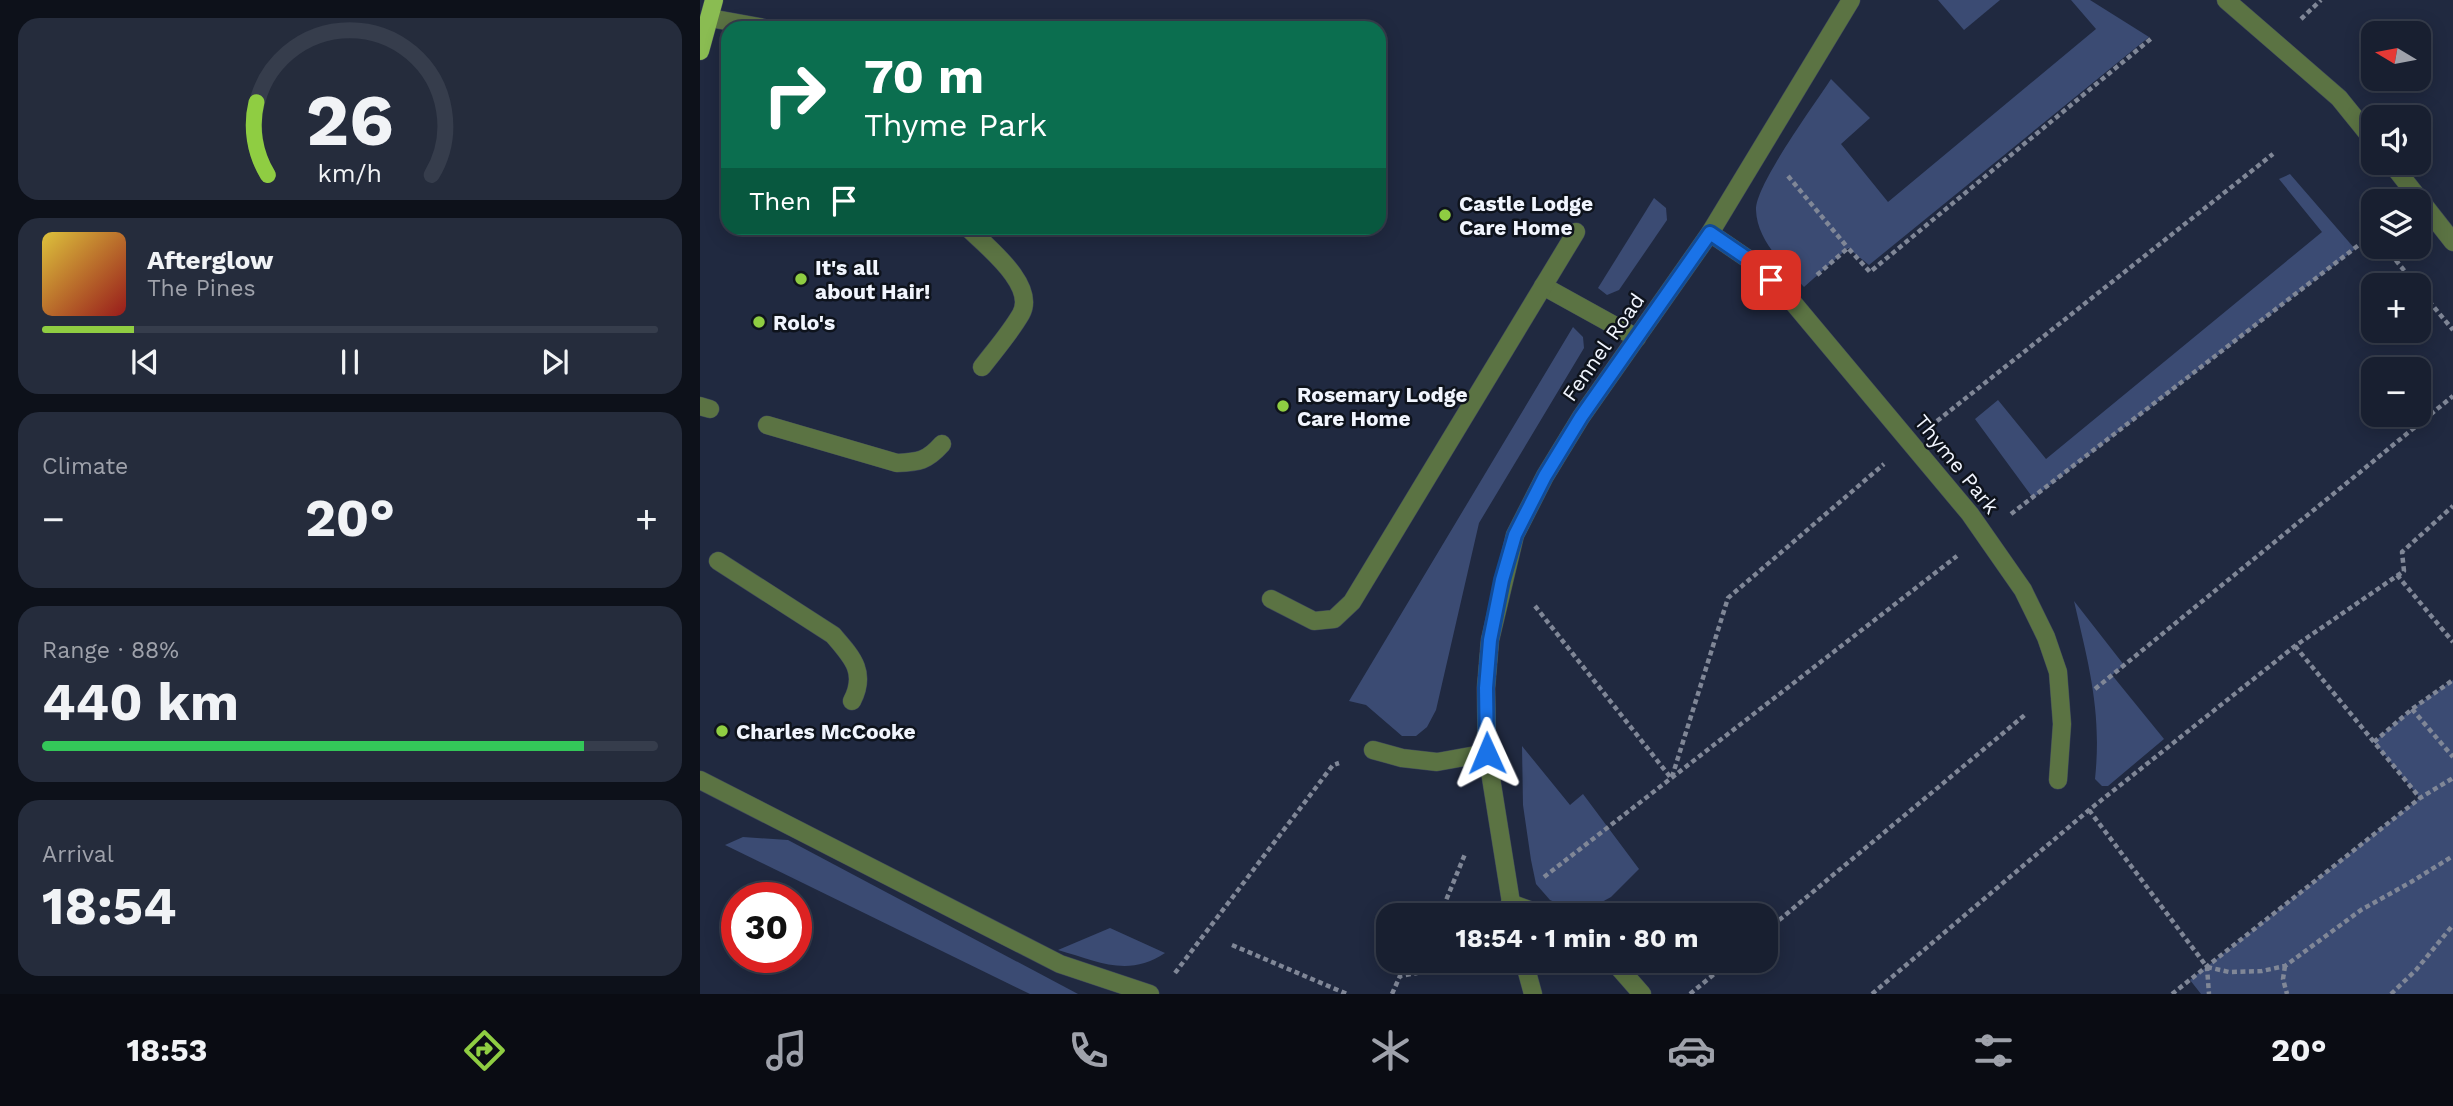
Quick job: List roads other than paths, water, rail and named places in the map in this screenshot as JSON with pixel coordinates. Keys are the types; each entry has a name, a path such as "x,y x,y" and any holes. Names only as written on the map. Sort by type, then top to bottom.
{"main road":[{"path":"700,51 712,9"}],"street":[{"name":"Fennel Road","path":"1511,903 1487,753 1486,688 1490,640 1515,535 1545,476 1581,417 1710,233 1851,0"},
{"path":"2230,1 2339,98 2361,125"},
{"path":"712,9 745,21"},
{"path":"2400,175 2453,242"},
{"path":"1271,599 1314,621 1334,619 1352,602 1576,232"},
{"name":"Thyme Park","path":"1710,233 1751,261 1790,299 1911,442 2023,590 2058,672 2062,716 2057,780"},
{"path":"975,235 1014,275 1023,293 1023,312 982,367"},
{"path":"1543,286 1637,338"},
{"path":"767,425 897,463 930,458 942,444"},
{"path":"718,561 833,635 845,648 859,673 859,688 852,701"},
{"path":"1373,750 1402,758 1437,762 1487,753"},
{"path":"700,780 1060,964 1150,994"},
{"path":"1528,973 1534,994"},
{"path":"1624,973 1642,994"}],"place":[{"name":"Castle Lodge Care Home","path":"1445,215"},
{"name":"It's all about Hair!","path":"801,279"},
{"name":"Rolo's","path":"759,322"},
{"name":"Rosemary Lodge Care Home","path":"1283,406"},
{"name":"Charles McCooke","path":"722,731"}]}
